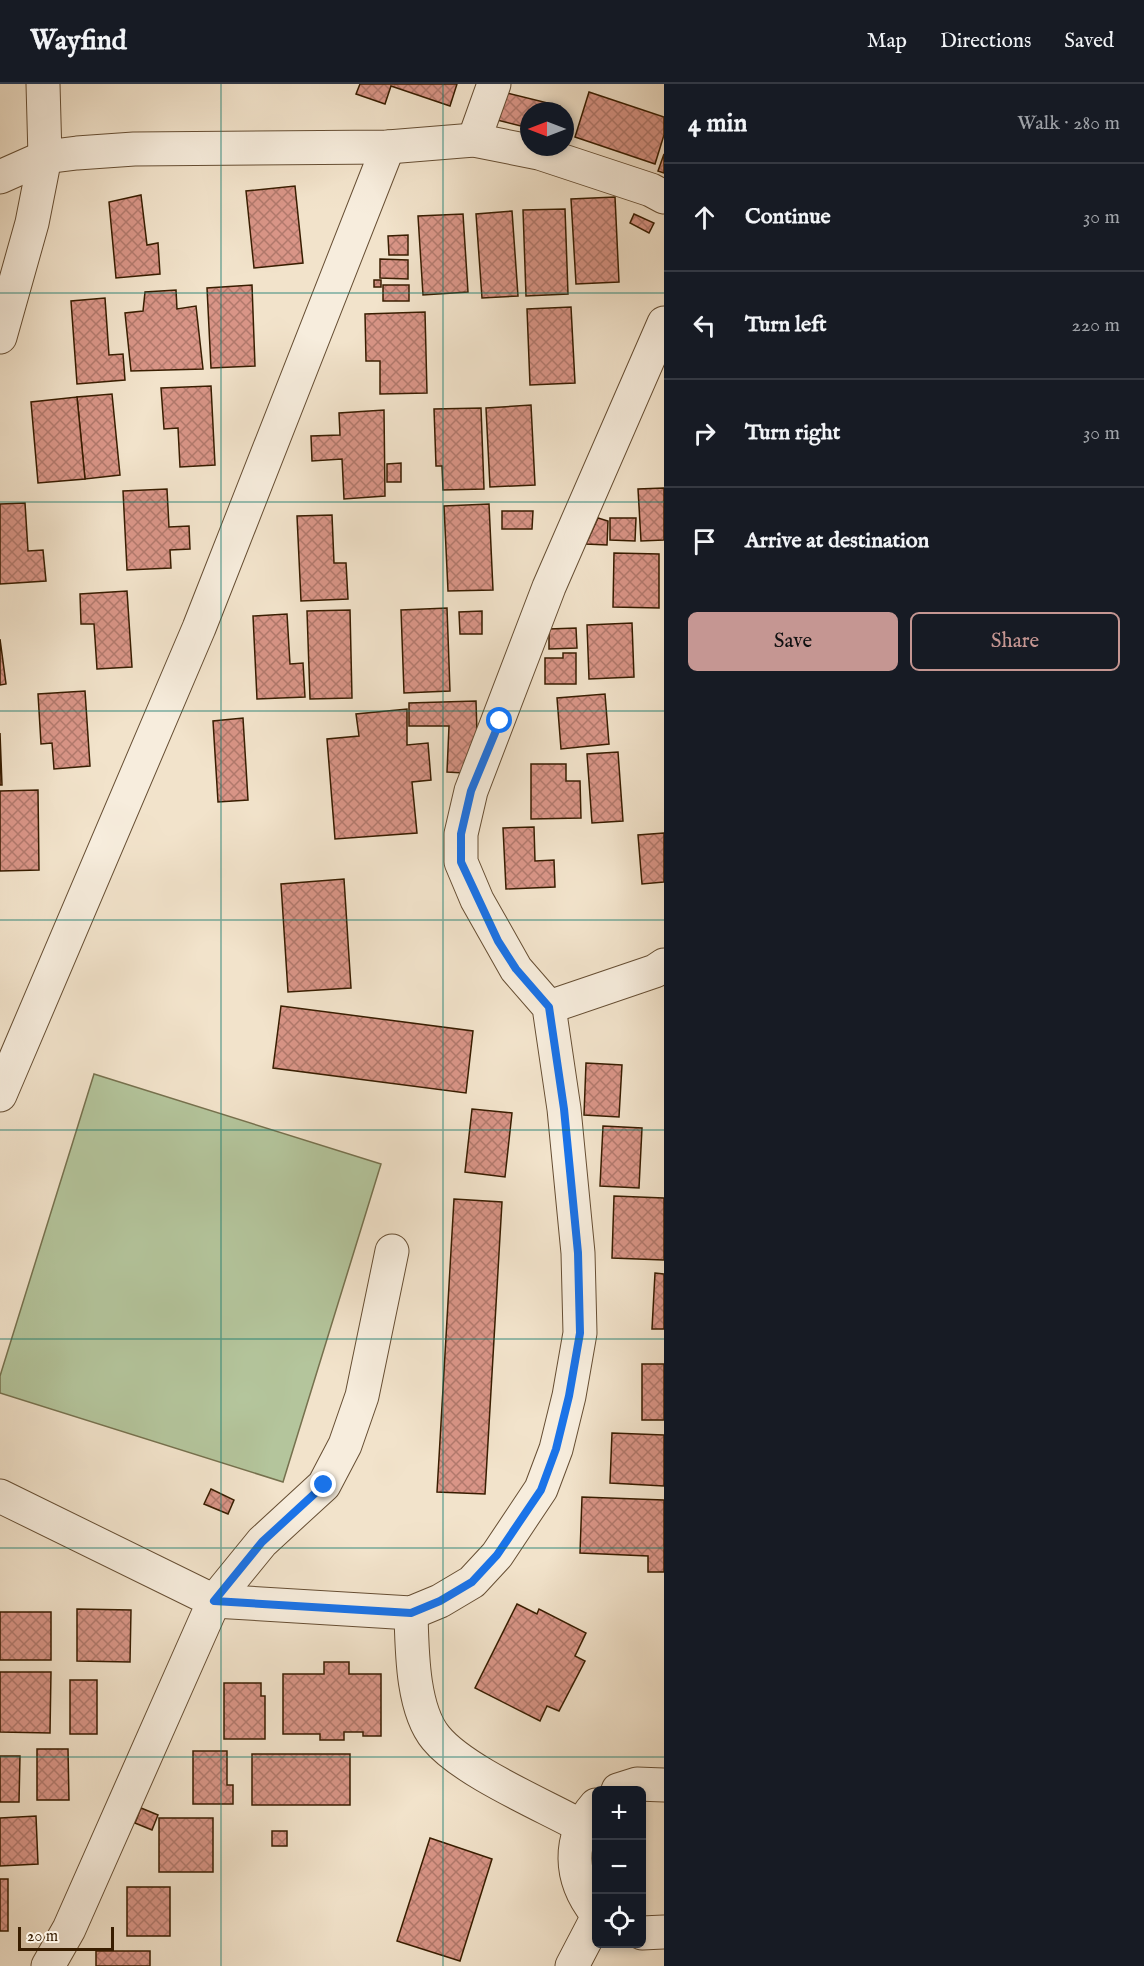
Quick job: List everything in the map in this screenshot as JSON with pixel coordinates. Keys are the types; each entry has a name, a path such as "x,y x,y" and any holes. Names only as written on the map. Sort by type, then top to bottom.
{"street":[{"path":"0,337 32,223 45,157 43,84"},
{"path":"474,140 494,84"},
{"path":"0,177 45,157 134,149 388,147 474,140 539,153 651,189 664,197"},
{"path":"0,1095 199,628 388,147"},
{"path":"0,1496 214,1601 411,1613 440,1601 472,1582 497,1555 541,1490 556,1449 569,1396 580,1333 578,1253 564,1109 549,1007 516,969 477,900 461,862 461,834 471,791 549,587 664,323"},
{"path":"549,1007 655,971 664,965"},
{"path":"48,1966 74,1918 214,1601 262,1542 324,1485 345,1445 362,1396 392,1251"},
{"path":"411,1613 412,1661 418,1693 434,1737 458,1760 589,1816 574,1850 575,1874 584,1897 592,1907"},
{"path":"632,1786 663,1783"},
{"path":"572,1966 592,1929"},
{"path":"646,1933 664,1932"}],"green space":[{"path":"94,1074 381,1164 283,1482 0,1393 0,1376"}],"building":[{"path":"360,84 457,84 450,106 391,86 385,104 356,94"},
{"path":"499,91 544,102 520,102 520,126 493,119"},
{"path":"589,92 664,117 664,135 655,164 575,137"},
{"path":"664,154 664,173 658,171"},
{"path":"295,186 303,263 254,268 246,191"},
{"path":"141,195 147,245 158,243 160,274 116,278 109,202"},
{"path":"615,197 619,282 576,284 571,199"},
{"path":"565,209 568,294 526,296 523,210"},
{"path":"512,211 518,296 482,298 476,214"},
{"path":"463,214 468,292 423,295 418,216"},
{"path":"634,214 654,223 649,233 630,223"},
{"path":"408,235 408,255 389,255 388,236"},
{"path":"380,259 408,260 408,279 380,278"},
{"path":"374,280 381,280 381,287 374,287"},
{"path":"252,285 255,366 211,368 207,288"},
{"path":"383,285 409,285 409,301 383,301"},
{"path":"176,290 177,309 196,306 203,369 131,371 125,313 143,311 145,292"},
{"path":"105,298 109,355 123,354 125,380 77,384 71,301"},
{"path":"571,307 575,383 530,385 527,309"},
{"path":"425,312 427,393 380,394 380,361 366,361 365,314"},
{"path":"211,386 215,465 180,467 178,428 164,429 161,388"},
{"path":"112,394 120,475 85,479 77,397"},
{"path":"77,397 85,479 38,483 31,402"},
{"path":"531,405 535,485 490,487 486,408"},
{"path":"481,408 484,489 443,490 442,466 436,466 434,409"},
{"path":"384,410 385,496 344,499 342,459 312,461 311,436 340,435 339,413"},
{"path":"401,463 401,482 387,482 387,464"},
{"path":"664,488 664,540 641,541 638,489"},
{"path":"167,489 169,527 189,526 190,549 170,550 171,568 127,570 123,491"},
{"path":"25,503 28,551 43,550 46,581 0,584 0,504"},
{"path":"489,504 493,590 448,591 444,506"},
{"path":"502,511 533,511 532,529 502,529"},
{"path":"332,515 334,563 346,563 348,599 301,601 297,516"},
{"path":"598,518 608,521 607,545 586,544"},
{"path":"610,518 636,518 635,541 610,540"},
{"path":"614,553 659,554 659,608 613,607"},
{"path":"127,591 132,667 97,669 94,624 81,624 80,594"},
{"path":"447,608 450,691 404,693 401,610"},
{"path":"350,610 352,698 310,699 307,611"},
{"path":"482,611 482,634 460,634 459,612"},
{"path":"287,614 290,664 303,663 305,697 257,699 253,616"},
{"path":"632,623 634,677 589,679 587,625"},
{"path":"576,628 577,648 549,649 549,629"},
{"path":"0,639 6,684 0,685"},
{"path":"563,653 576,653 576,684 545,684 545,658 563,658"},
{"path":"85,691 90,766 54,769 52,743 41,744 38,694"},
{"path":"605,694 609,744 561,749 557,698"},
{"path":"476,701 477,733 464,773 447,772 449,726 409,726 409,703"},
{"path":"407,709 407,745 428,743 431,780 412,782 417,833 335,839 327,739 359,736 356,714"},
{"path":"243,718 248,800 218,802 213,721"},
{"path":"0,733 2,785 0,785"},
{"path":"618,752 623,821 592,823 587,754"},
{"path":"531,764 566,764 566,781 580,781 581,818 531,819"},
{"path":"38,790 39,870 0,871 0,791"},
{"path":"534,827 535,861 554,860 555,887 506,889 503,828"},
{"path":"664,833 664,882 642,884 638,835"},
{"path":"344,879 351,988 288,992 281,884"},
{"path":"281,1006 473,1031 466,1093 273,1068"},
{"path":"586,1063 622,1065 619,1117 584,1115"},
{"path":"472,1109 512,1113 505,1177 465,1172"},
{"path":"603,1126 642,1128 639,1188 600,1186"},
{"path":"614,1196 664,1198 664,1260 612,1258"},
{"path":"454,1199 502,1202 485,1494 437,1492"},
{"path":"655,1273 664,1274 664,1329 652,1329"},
{"path":"642,1364 664,1364 664,1420 642,1420"},
{"path":"612,1433 664,1435 664,1486 610,1483"},
{"path":"211,1489 234,1500 228,1514 204,1504"},
{"path":"582,1497 664,1500 664,1572 648,1572 648,1556 580,1553"},
{"path":"517,1604 537,1614 539,1609 586,1633 575,1656 585,1661 559,1711 547,1706 540,1721 475,1688"},
{"path":"77,1609 131,1610 130,1662 77,1661"},
{"path":"0,1612 51,1612 51,1660 0,1660"},
{"path":"324,1662 349,1662 349,1674 381,1674 381,1736 363,1736 363,1732 344,1732 344,1740 320,1740 320,1734 283,1734 283,1674 324,1674"},
{"path":"0,1672 51,1672 50,1733 0,1732"},
{"path":"70,1680 97,1680 97,1734 70,1734"},
{"path":"224,1683 261,1683 261,1696 265,1696 265,1739 224,1739"},
{"path":"37,1749 68,1749 69,1800 37,1800"},
{"path":"193,1751 227,1751 227,1785 233,1785 233,1804 193,1804"},
{"path":"252,1754 350,1754 350,1805 252,1805"},
{"path":"0,1756 20,1756 19,1802 0,1802"},
{"path":"141,1808 158,1815 152,1830 135,1823"},
{"path":"36,1816 38,1864 0,1866 0,1818"},
{"path":"159,1818 213,1818 213,1872 159,1872"},
{"path":"272,1831 287,1831 287,1846 272,1846"},
{"path":"430,1838 492,1859 460,1961 397,1941"},
{"path":"0,1879 8,1879 8,1931 0,1931"},
{"path":"127,1887 170,1887 170,1936 127,1936"},
{"path":"96,1951 150,1951 150,1966 96,1966"}],"route":[{"path":"324,1485 262,1542 214,1601 411,1613 440,1601 472,1582 497,1555 541,1490 556,1449 569,1396 580,1333 578,1253 564,1109 549,1007 516,969 498,941 461,862 461,834 471,791 500,721"}]}
